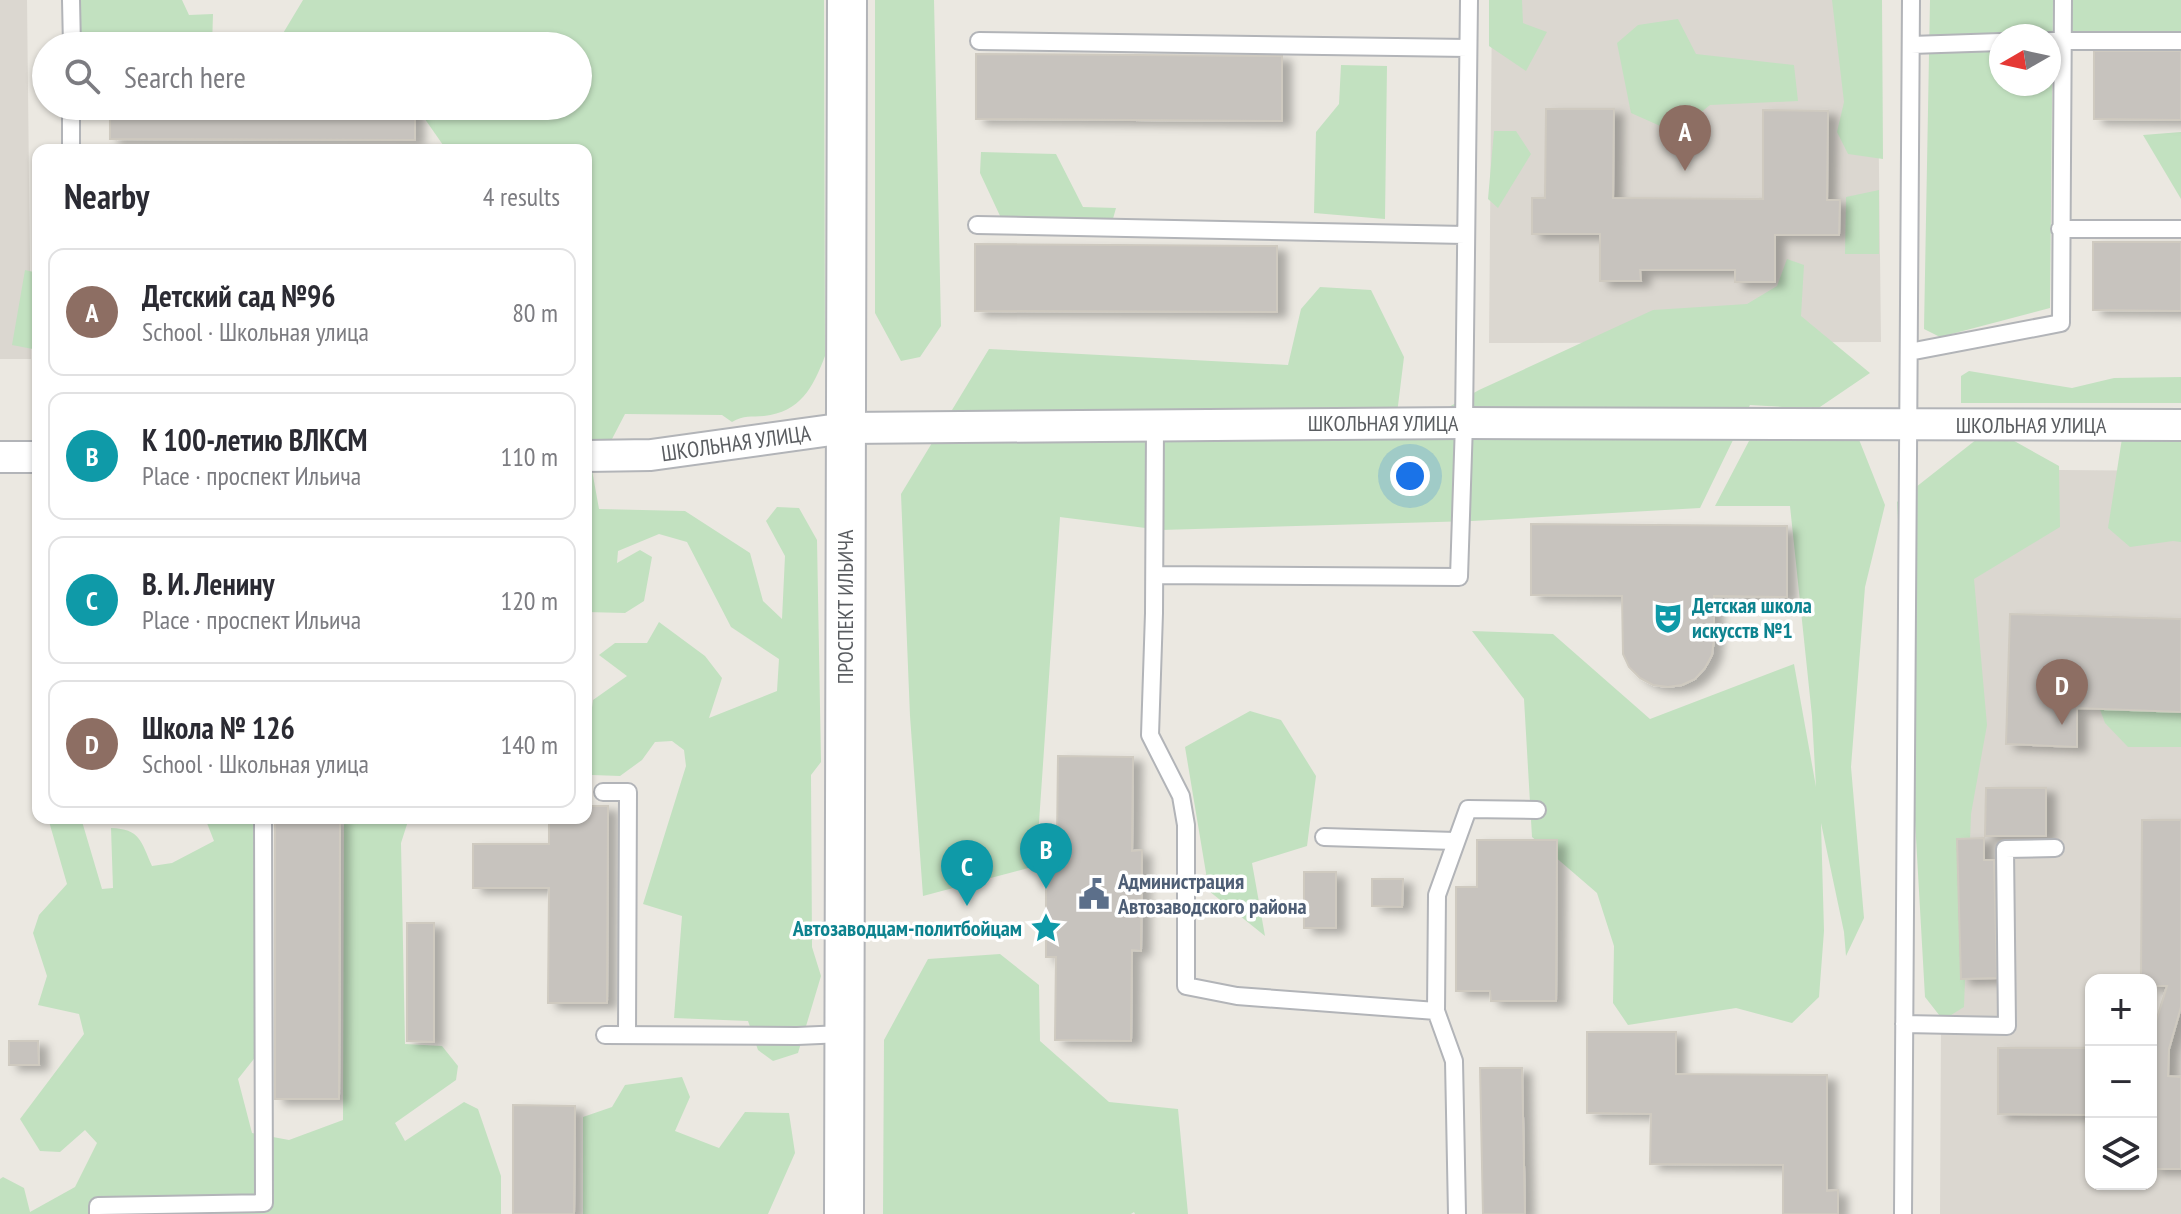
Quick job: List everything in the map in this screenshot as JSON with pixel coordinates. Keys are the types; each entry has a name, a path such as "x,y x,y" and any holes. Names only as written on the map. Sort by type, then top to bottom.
{"street":[{"name":"ПРОСПЕКТ ИЛЬИЧА","path":"844,1214 847,0"},
{"name":"ШКОЛЬНАЯ УЛИЦА","path":"592,456 651,455 846,428 1464,423 2181,425"},
{"path":"0,457 32,457"}],"lane":[{"path":"71,0 72,32"},
{"path":"1155,575 1459,577 1469,0"},
{"path":"1903,1214 1911,0"},
{"path":"2059,24 2063,0"},
{"path":"979,41 1468,48"},
{"path":"2061,41 2181,41"},
{"path":"1911,45 1989,42"},
{"path":"1909,352 2061,323 2057,96"},
{"path":"71,120 71,144"},
{"path":"977,225 1465,235"},
{"path":"2060,229 2181,229"},
{"path":"1155,425 1155,575 1150,735 1181,796 1186,825 1186,986 1237,996 1436,1011"},
{"path":"603,792 628,792 627,1035"},
{"path":"1457,1214 1454,1061 1436,1011 1437,895 1468,809 1537,810"},
{"path":"98,1214 98,1206 264,1203 263,824"},
{"path":"1324,837 1455,841"},
{"path":"1904,1024 2007,1026 2005,849 2055,848"},
{"path":"605,1035 843,1034"}],"shaded area":[{"path":"0,0 27,0 31,359 0,359"},
{"path":"1492,0 1877,0 1881,342 1489,343"},
{"path":"1944,469 2181,471 2181,1214 1940,1214"}],"green space":[{"path":"80,0 182,0 189,15 213,14 212,32 78,32"},
{"path":"303,0 824,0 825,356 810,388 796,404 776,414 744,417 732,422 722,415 625,414 612,439 592,439 592,144 442,144 426,120 592,120 592,32 284,32"},
{"path":"875,0 934,0 941,326 920,357 901,361 875,313"},
{"path":"1489,0 1522,0 1523,23 1547,32 1526,71 1489,46"},
{"path":"1832,0 1882,0 1883,159 1848,154 1837,132 1844,102"},
{"path":"1930,0 2053,0 2053,24 1989,24 1989,96 2052,96 2050,308 1940,337 1924,329"},
{"path":"2071,0 2181,0 2181,41 2111,45 2069,32"},
{"path":"1678,19 1696,54 1794,65 1798,101 1710,105 1676,133 1631,113 1617,43 1638,25"},
{"path":"1341,65 1387,66 1385,219 1314,213 1316,132 1339,104"},
{"path":"1494,131 1516,131 1531,154 1498,208 1488,199"},
{"path":"2181,132 2181,199 2143,135"},
{"path":"981,152 1056,154 1083,207 1116,208 1109,233 1008,233 980,173"},
{"path":"1879,190 1879,254 1845,254 1846,197"},
{"path":"1787,259 1804,265 1801,316 1870,373 1817,409 1750,405 1700,508 1472,521 1161,530 1060,517 1036,866 923,896 910,716 901,494 989,349 1288,365 1301,309 1320,287 1371,290 1404,357 1394,438 1479,390 1653,310 1747,304 1777,286"},
{"path":"25,270 32,272 32,349 12,345"},
{"path":"1969,371 2072,388 2114,378 2181,377 2181,403 1961,403 1961,376"},
{"path":"1991,428 2059,466 2060,527 1974,579 1987,725 1971,814 1964,1007 1943,1020 1925,997 1897,502"},
{"path":"2123,432 2181,435 2181,542 2130,547 2108,528"},
{"path":"1858,437 1885,505 1865,587 1851,767 1864,918 1846,956 1844,932 1821,823 1824,931 1819,997 1792,1023 1736,1008 1628,1025 1613,1003 1614,946 1597,893 1532,837 1524,699 1472,631 1553,634 1650,719 1794,664 1816,787 1812,716 1790,506 1715,506 1750,439"},
{"path":"592,470 599,509 685,511 750,553 763,601 782,619 785,556 766,521 777,507 799,508 817,540 821,762 811,775 812,947 821,976 798,1053 773,1061 758,1050 748,1021 674,1018 682,916 643,904 686,766 684,750 672,741 655,742 642,760 620,776 592,775 593,700 627,676 599,655 615,643 647,643 659,622 705,656 722,678 709,718 777,691 779,659 731,627 687,542 659,534 618,551 617,563 640,550 652,557 644,601 625,613 592,612"},
{"path":"2181,636 2181,747 2128,747 2105,723 2099,707"},
{"path":"1250,711 1281,720 1316,776 1307,846 1252,863 1265,936 1209,891 1185,747"},
{"path":"50,824 83,824 102,889 113,888 111,828 134,834 142,843 152,866 172,863 214,841 207,824 256,824 257,1055 238,1079 252,1133 289,1140 343,1120 344,824 407,824 401,843 405,1044 442,1046 458,1066 456,1080 395,1123 405,1141 464,1102 478,1109 501,1176 501,1214 0,1214 0,1179 3,1177 24,1188 30,1212 75,1187 97,1143 85,1130 60,1152 40,1151 20,1119 84,1034 79,1014 38,1005 47,976 33,933 39,915 67,884"},
{"path":"1000,954 1039,985 1040,1041 1109,1102 1178,1109 1188,1214 883,1214 884,1040 928,959"},
{"path":"682,1077 690,1097 675,1131 719,1148 745,1112 789,1113 795,1153 768,1214 583,1214 583,1117 612,1107 625,1085"}],"building":[{"path":"2094,51 2181,51 2181,120 2094,119"},
{"path":"976,54 1282,56 1282,121 976,119"},
{"path":"1546,109 1614,109 1613,198 1763,199 1763,110 1828,111 1827,200 1840,200 1839,235 1775,235 1775,282 1735,282 1735,270 1640,270 1641,281 1600,281 1600,234 1532,234 1532,198 1545,198"},
{"path":"110,120 415,120 415,140 110,139"},
{"path":"2093,242 2181,242 2181,311 2093,310"},
{"path":"975,244 1277,246 1277,312 975,311"},
{"name":"Детская школа искусств №1","path":"1531,524 1787,526 1787,597 1714,596 1714,640 1712,655 1705,668 1695,679 1682,685 1653,685 1629,667 1623,654 1622,596 1531,595"},
{"path":"2010,614 2181,619 2181,712 2077,708 2077,747 2006,744"},
{"name":"Администрация Автозаводского района","path":"1058,756 1133,757 1132,851 1142,850 1141,951 1132,950 1131,1041 1055,1040 1056,957 1046,957 1046,842 1057,842"},
{"path":"1986,788 2046,788 2046,836 1985,836"},
{"path":"592,806 608,806 607,1003 548,1003 549,888 473,888 473,844 549,844 549,824 592,824"},
{"path":"2142,820 2181,820 2181,1007 2169,1049 2168,1076 2181,1077 2181,1169 2157,1169 2157,1018 2167,986 2157,986 2157,974 2141,974"},
{"path":"275,824 340,824 339,1099 275,1099"},
{"path":"1984,838 1984,860 1994,860 1997,978 1961,979 1957,839"},
{"path":"1477,840 1557,840 1556,1001 1491,1001 1490,991 1456,991 1456,887 1477,887"},
{"path":"1304,872 1336,872 1336,928 1304,928"},
{"path":"1372,879 1403,879 1402,907 1372,906"},
{"path":"407,923 434,923 434,1042 407,1041"},
{"path":"1587,1032 1676,1032 1676,1074 1827,1075 1827,1191 1838,1190 1838,1214 1783,1214 1783,1165 1650,1164 1651,1114 1587,1113"},
{"path":"9,1041 38,1041 39,1065 9,1065"},
{"path":"1998,1048 2085,1048 2085,1115 1998,1114"},
{"path":"1480,1068 1522,1068 1525,1214 1483,1214"},
{"path":"513,1105 575,1106 574,1214 513,1214"}],"place":[{"name":"Детский сад №96","path":"1685,171"},
{"name":"Детская школа искусств №1","path":"1668,618"},
{"name":"Школа № 126","path":"2062,725"},
{"name":"К 100-летию ВЛКСМ","path":"1046,889"},
{"name":"Администрация Автозаводского района","path":"1094,894"},
{"name":"В. И. Ленину","path":"967,906"},
{"name":"Автозаводцам-политбойцам","path":"1046,928"}]}
